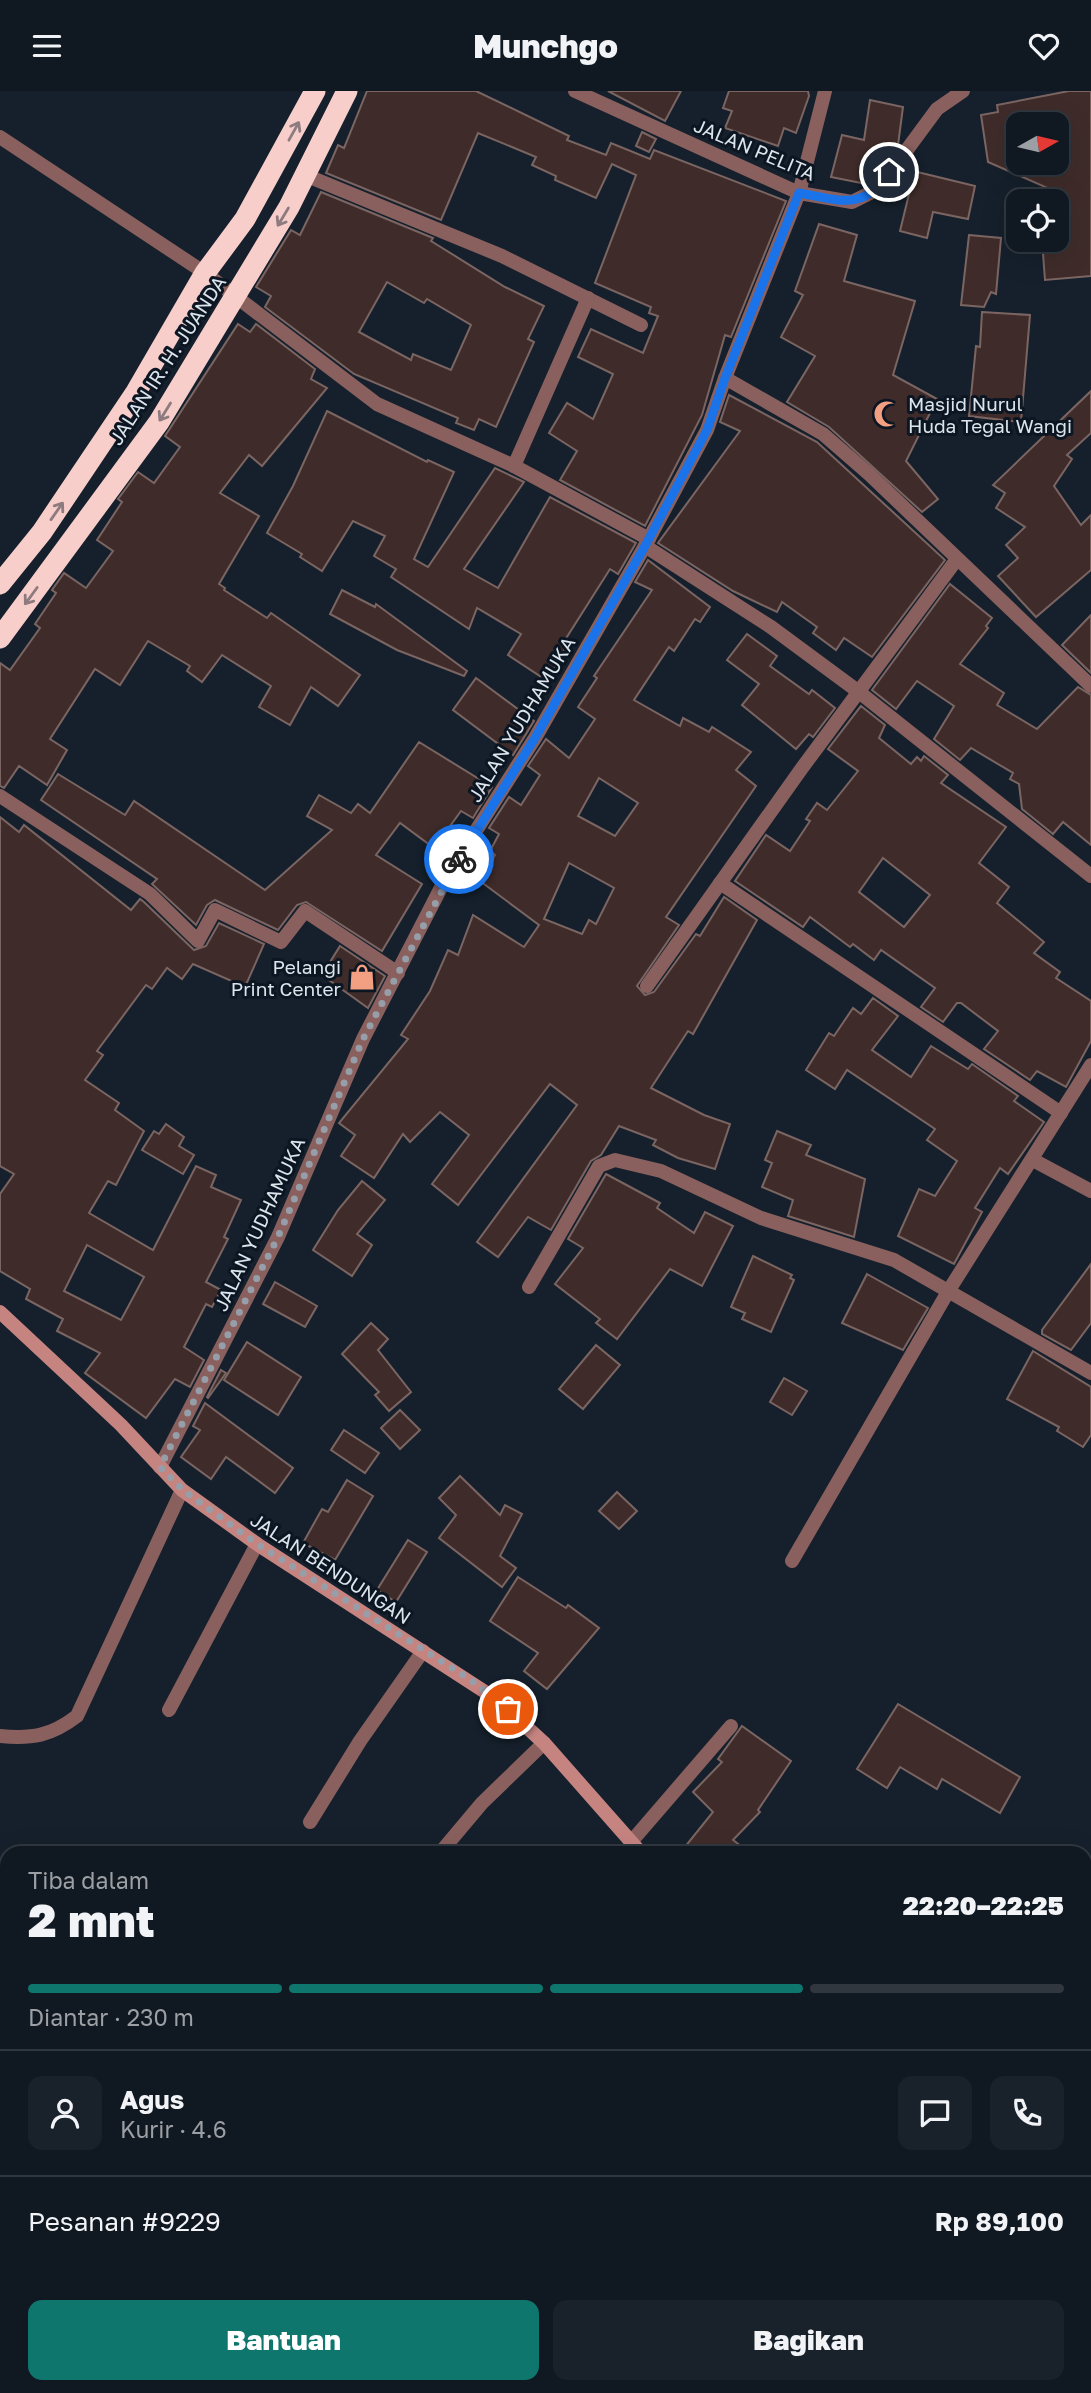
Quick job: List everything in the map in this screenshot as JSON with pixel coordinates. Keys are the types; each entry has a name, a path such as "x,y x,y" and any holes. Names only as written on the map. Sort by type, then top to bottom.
{"highway":[{"name":"JALAN IR. H. JUANDA","path":"0,584 43,532 97,454 180,320 205,272 245,219 315,91"},
{"name":"JALAN IR. H. JUANDA","path":"0,638 159,422 305,175 347,91"}],"street":[{"name":"JALAN PELITA","path":"576,91 799,193 852,202 878,189 937,109 963,91"},
{"name":"JALAN YUDHAMUKA","path":"160,1467 278,1237 363,1039 447,877 535,738 647,543 707,430 799,193 825,91"},
{"path":"0,137 205,272 234,298 377,404 514,466 647,543 771,627 859,692 1091,876"},
{"path":"305,175 502,256 641,325"},
{"path":"514,466 588,298"},
{"path":"725,378 823,434 1091,686"},
{"path":"647,986 957,559"},
{"path":"0,796 150,894 198,941 215,910 281,942 305,911 398,973"},
{"path":"720,883 1061,1113"},
{"path":"792,1561 949,1290 1091,1065"},
{"path":"529,1287 599,1166 615,1160 661,1171 761,1218 894,1260 1091,1373"},
{"path":"1033,1160 1091,1191"},
{"name":"JALAN BENDUNGAN","path":"0,1312 121,1425 183,1490 257,1544 496,1699 544,1744 635,1846"},
{"path":"0,1736 33,1739 57,1731 77,1716 183,1490"},
{"path":"169,1710 257,1544"},
{"path":"310,1822 360,1741 423,1651"},
{"path":"631,1842 731,1726"},
{"path":"446,1846 482,1803 544,1744"}],"building":[{"path":"367,91 476,91 569,136 567,140 606,155 611,143 650,159 654,150 786,201 731,337 725,335 702,415 645,526 560,480 577,451 549,433 567,403 593,419 613,374 578,357 591,329 643,353 658,316 649,313 651,307 595,283 636,175 612,164 596,198 555,180 556,176 532,165 536,157 478,133 441,220 326,173 338,145 344,148"},
{"path":"608,91 681,91 665,121"},
{"path":"729,91 808,91 809,96 796,133 784,128 778,146 725,128 732,111 723,108"},
{"path":"1069,91 1091,91 1091,276 1045,280 1043,252 1069,252 1069,189 1050,189 1018,175 1069,175 1069,112 1006,112 1006,170 988,162 981,115 998,112 997,105"},
{"path":"870,100 903,107 898,145 872,181 866,184 831,177 842,135 864,140"},
{"path":"642,132 656,139 649,152 636,146"},
{"path":"905,169 975,186 968,219 933,212 927,238 900,231 909,194 889,190"},
{"path":"321,192 433,238 431,241 505,287 544,306 528,339 534,342 496,427 479,419 474,430 456,423 458,418 354,374 265,307 271,296 256,287 291,230 300,235","holes":["387,282 424,303 427,299 471,325 451,370 413,354 411,360 359,332"]},
{"path":"819,224 857,235 844,281 915,301 893,375 937,399 906,461 938,499 922,512 829,427 787,402 815,356 781,337 803,295 795,291"},
{"path":"969,235 1001,238 996,294 991,292 984,307 961,305"},
{"path":"982,312 1030,315 1021,422 969,416 976,346 980,347"},
{"path":"238,324 250,332 256,324 315,369 311,379 327,388 262,466 249,455 220,493 259,516 219,584 267,618 271,613 360,675 338,706 311,687 290,725 259,707 271,686 222,655 202,682 187,671 190,666 148,641 120,685 95,669 50,739 67,750 47,785 19,766 4,788 0,786 0,663 10,670 40,628 35,624 56,593 52,590 64,573 86,588 113,551 97,540 122,502 118,499 138,472 154,483 180,447 165,436"},
{"path":"1091,391 1091,433 1067,455 1072,459 1054,486 1081,525 1091,515 1091,570 1036,617 998,576 1018,558 1006,545 1025,527 996,508 1005,493 993,485"},
{"path":"729,395 817,442 945,560 872,657 844,638 836,650 813,633 817,627 782,602 777,612 733,591 658,543 740,431 720,422"},
{"path":"327,411 427,462 428,460 454,472 414,559 428,567 495,468 524,482 464,569 498,588 550,497 636,543 618,574 610,569 565,640 568,642 560,659 546,680 508,655 521,634 477,608 469,629 391,577 396,569 374,556 385,536 353,521 322,571 300,557 302,554 267,533 293,486"},
{"path":"648,560 710,607 700,622 695,619 674,651 669,647 634,700 680,726 683,718 709,732 712,727 751,752 736,770 756,786 666,917 679,925 637,986 645,995 654,992 696,934 700,936 724,897 757,920 693,1034 688,1031 651,1088 704,1115 730,1124 715,1169 678,1158 653,1145 656,1140 619,1126 601,1155 591,1161 551,1230 528,1217 498,1257 477,1242 577,1105 550,1084 458,1205 432,1184 469,1135 440,1112 410,1142 403,1134 374,1178 341,1156 355,1135 339,1123 408,1039 401,1035 430,991 448,950 458,955 473,915 524,947 539,925 480,881 495,855 490,851 499,834 489,828 509,797 521,805 540,775 528,766 546,739 569,758 595,719 578,707 597,678 594,676 652,590 635,582","holes":["599,778 638,803 615,836 578,816","569,863 614,888 596,924 589,920 582,934 544,919"]},
{"path":"950,584 992,618 986,626 988,628 960,664 1004,693 997,705 1037,729 1078,687 1091,695 1091,845 1063,822 1053,834 1022,809 1019,784 1010,779 1013,773 971,748 960,760 934,739 954,706 917,681 896,709 872,690"},
{"path":"342,590 375,607 376,604 467,671 464,676 397,650 330,614"},
{"path":"1091,615 1091,673 1062,645"},
{"path":"747,634 777,656 770,666 809,694 812,690 835,708 813,737 809,734 796,749 742,705 759,684 727,660"},
{"path":"476,678 534,721 513,755 453,710"},
{"path":"861,706 885,725 879,738 911,764 917,757 921,761 924,756 948,775 941,783 1006,827 979,863 1009,887 997,903 1044,942 1034,953 1060,972 1056,978 1091,1001 1091,1041 1066,1087 1037,1071 1030,1080 984,1049 998,1031 961,1003 957,1003 943,1022 921,1007 935,988 881,950 874,960 853,944 850,947 810,917 803,927 735,881 766,835 790,851 810,821 806,819 817,803 827,810 858,771 828,749","holes":["883,858 930,895 904,927 859,892"]},
{"path":"419,742 492,787 473,818 461,811 434,848 400,823 376,855 422,884 382,951 306,902 297,905 278,930 215,900 207,905 196,925 152,884 157,879 41,800 58,774 125,815 134,801 265,890 332,830 307,816 319,795 351,813 358,804 370,813"},
{"path":"0,817 19,832 24,825 131,910 140,899 194,950 206,946 219,923 264,944 245,987 193,964 182,979 167,968 152,989 146,985 97,1051 103,1055 85,1080 119,1103 115,1110 144,1131 116,1185 108,1181 89,1213 153,1250 196,1166 216,1175 211,1187 241,1200 224,1237 228,1239 206,1282 221,1290 212,1307 206,1304 184,1347 204,1360 190,1387 175,1379 146,1418 85,1373 100,1353 57,1331 63,1319 26,1299 30,1289 0,1271 0,1194 14,1174 0,1166","holes":["87,1245 144,1277 121,1320 64,1291"]},
{"path":"340,946 385,976 368,1008 322,975"},
{"path":"873,998 898,1016 872,1050 911,1077 931,1046 968,1069 972,1064 1018,1096 1014,1101 1044,1122 1008,1174 1000,1168 975,1208 982,1212 954,1264 898,1236 919,1189 935,1196 957,1161 927,1140 935,1129 847,1070 835,1089 806,1070 829,1033 834,1036 853,1008 861,1014"},
{"path":"166,1124 184,1137 179,1146 194,1155 183,1174 142,1150 154,1131 159,1134"},
{"path":"777,1131 811,1145 806,1155 865,1179 854,1237 788,1216 793,1200 762,1187 772,1163 765,1160"},
{"path":"606,1174 660,1203 657,1208 694,1233 705,1212 733,1226 702,1286 670,1269 617,1339 596,1323 600,1319 555,1284 583,1248 568,1239"},
{"path":"362,1181 385,1200 357,1234 372,1245 352,1276 313,1250 338,1210"},
{"path":"753,1256 792,1275 790,1278 794,1280 771,1332 742,1319 745,1313 731,1307"},
{"path":"1091,1264 1091,1323 1071,1350 1042,1334 1042,1330"},
{"path":"867,1274 928,1308 903,1350 842,1323"},
{"path":"275,1282 317,1306 305,1327 263,1304"},
{"path":"371,1323 388,1339 378,1350 411,1392 389,1411 375,1395 379,1392 342,1354"},
{"path":"247,1342 301,1377 278,1415 224,1380"},
{"path":"596,1345 620,1365 583,1409 559,1389"},
{"path":"1033,1351 1091,1387 1091,1435 1083,1447 1057,1431 1059,1427 1007,1399"},
{"path":"221,1370 226,1373 208,1398 207,1397"},
{"path":"784,1378 807,1391 792,1415 770,1402"},
{"path":"205,1403 293,1468 275,1493 226,1457 211,1479 181,1457 200,1430 193,1426"},
{"path":"400,1410 420,1430 400,1449 381,1428"},
{"path":"344,1430 379,1453 365,1473 331,1450"},
{"path":"460,1476 500,1515 505,1505 522,1514 500,1556 516,1568 502,1587 439,1538 456,1515 439,1498"},
{"path":"347,1480 373,1496 335,1560 303,1543 322,1509 328,1512"},
{"path":"617,1492 637,1511 619,1529 599,1511"},
{"path":"408,1540 427,1552 396,1602 377,1590"},
{"path":"518,1577 566,1608 568,1605 599,1628 547,1689 524,1671 538,1653 490,1621"},
{"path":"898,1704 1020,1777 1000,1813 942,1779 937,1789 900,1767 887,1788 857,1769"},
{"path":"742,1726 791,1761 758,1810 760,1812 733,1840 741,1846 686,1846 713,1812 693,1792 722,1762 718,1759"}],"way so far":[{"path":"459,859 447,877 363,1039 278,1237 160,1467 183,1490 257,1544 471,1680 508,1709"}],"place":[{"name":"Masjid Nurul Huda Tegal Wangi","path":"887,414"},
{"name":"Pelangi Print Center","path":"362,977"}],"route":[{"path":"459,859 535,738 645,546 707,430 799,193 852,202 878,189 889,172"}]}
